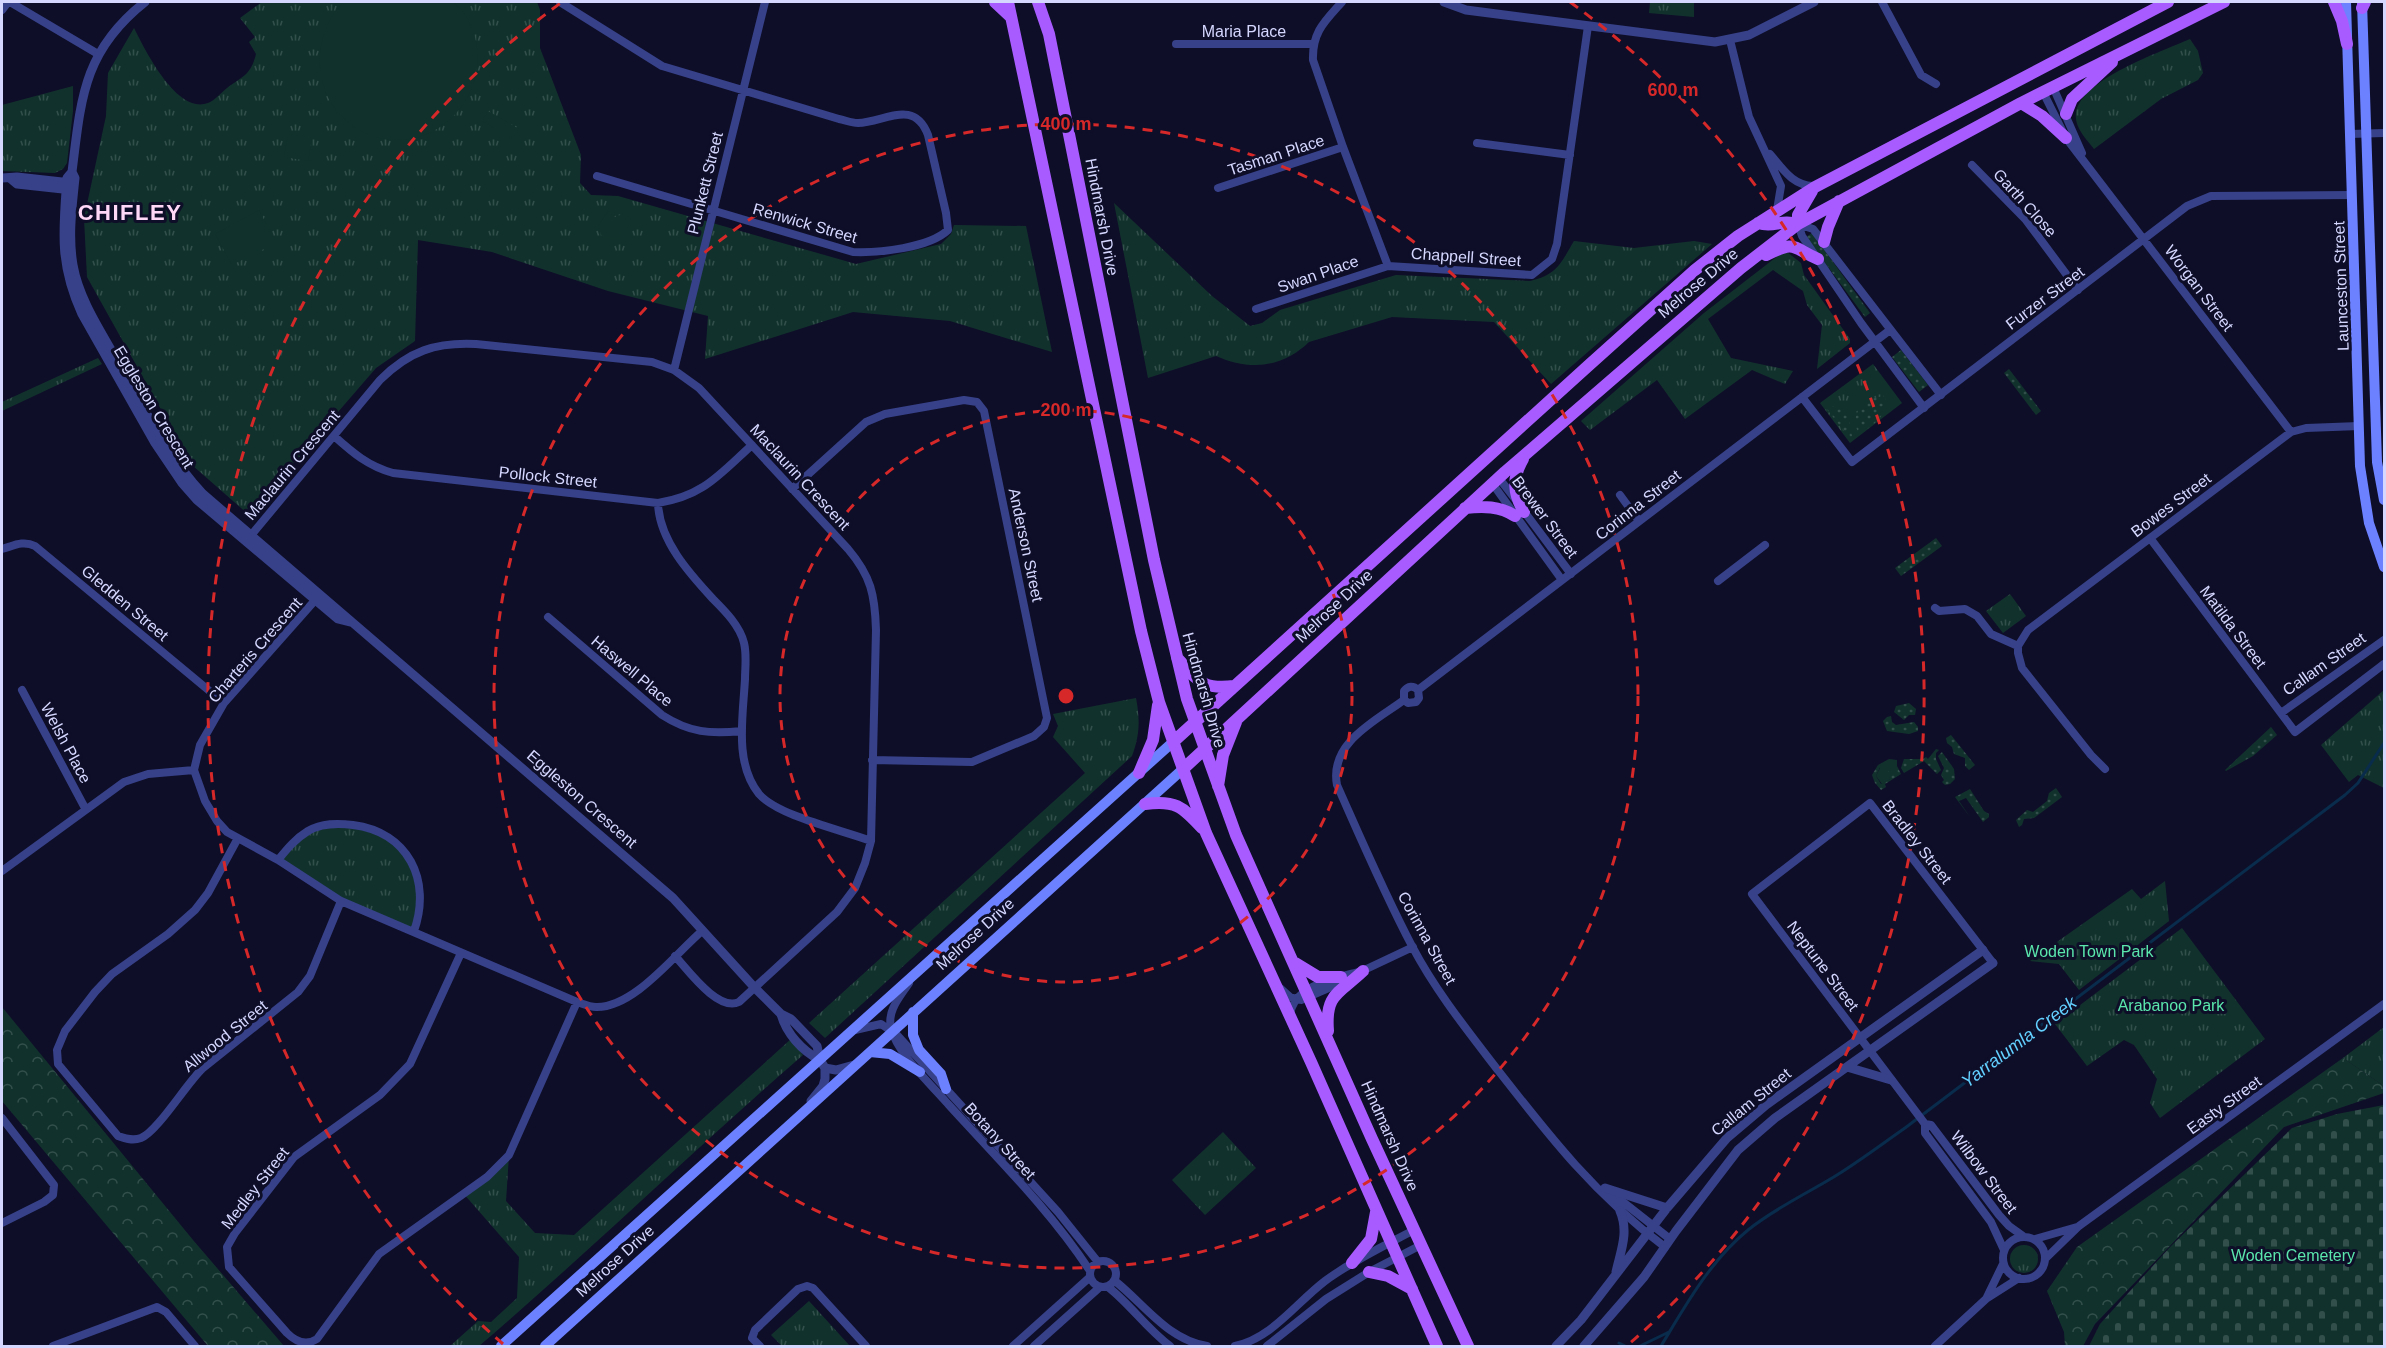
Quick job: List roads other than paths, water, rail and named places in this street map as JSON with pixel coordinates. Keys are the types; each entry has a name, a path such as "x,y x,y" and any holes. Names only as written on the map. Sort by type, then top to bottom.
{"main road":[{"path":"995,2 1012,18"},
{"path":"1008,2 1141,631 1159,702 1206,834 1290,1016 1437,1347"},
{"name":"Hindmarsh Drive","path":"1038,2 1049,34 1154,560 1176,657 1195,722 1218,789 1468,1347"},
{"name":"Melrose Drive","path":"501,1347 823,1064 850,1032 1715,254 1777,210 1815,187 2168,2"},
{"name":"Melrose Drive","path":"545,1347 892,1030 1145,804 1495,480 1741,268 1798,224 1839,201 2048,89 2224,2"},
{"path":"2334,2 2342,21 2347,44"},
{"name":"Launceston Street","path":"2346,2 2360,466 2365,507 2385,567"},
{"name":"Launceston Street","path":"2363,4 2377,462 2385,500"},
{"path":"2066,114 2072,99 2129,48"},
{"path":"2039,70 2048,89"},
{"path":"2021,103 2042,116 2066,138"},
{"path":"1758,223 1769,226 1782,221 1798,224 1798,214 1815,187"},
{"path":"1824,242 1839,201"},
{"path":"1741,268 1780,248 1795,246 1818,259"},
{"path":"2359,426 2376,426"},
{"path":"1464,508 1479,506 1520,514 1514,488 1517,470 1527,452"},
{"path":"1482,464 1495,480"},
{"path":"1424,516 1437,521 1447,521 1455,517"},
{"path":"1424,516 1429,528 1429,540"},
{"path":"1176,657 1204,685 1217,688 1234,686"},
{"path":"1139,773 1153,740 1159,702"},
{"path":"1218,789 1224,755 1238,718"},
{"path":"1145,804 1160,802 1174,804 1186,810 1206,834"},
{"path":"1294,962 1318,977 1341,977"},
{"path":"1328,1038 1327,1011 1332,999 1363,971"},
{"path":"913,1012 913,1035 919,1050 940,1074 946,1089"},
{"path":"870,1052 890,1054 920,1072"},
{"path":"1352,1263 1371,1239 1376,1210"},
{"path":"1370,1272 1388,1276 1412,1289"},
{"path":"1453,1313 1475,1347"}],"street":[{"path":"2,10 9,2 98,54"},
{"name":"Eggleston Crescent","path":"145,2 119,26 98,54 89,74 78,124 72,172 75,178 70,186 70,230 73,265 79,288 89,311 176,463 203,494 249,538 318,597 344,614 350,622 673,898 781,1014 784,1025 807,1054 823,1064"},
{"path":"560,2 662,66 741,90"},
{"name":"Plunkett Street","path":"674,370 741,90 765,2"},
{"path":"1312,44 1322,25 1342,2"},
{"path":"1444,2 1466,10 1715,42 1749,35 1814,2"},
{"path":"1882,2 1921,75 1936,84"},
{"name":"Chappell Street","path":"1312,44 1317,75 1388,266 1532,275 1552,259 1557,244 1588,27"},
{"path":"1730,40 1749,117 1781,186 1777,210"},
{"name":"Maria Place","path":"1176,44 1312,44"},
{"name":"Worgan Street","path":"2048,89 2066,114 2085,160"},
{"name":"Worgan Street","path":"2048,89 2066,138 2291,432"},
{"name":"Renwick Street","path":"712,210 853,252 868,253 928,242 939,238 948,230 928,135 924,124 914,116 903,114 857,123 741,90"},
{"path":"2350,134 2385,133"},
{"path":"1477,143 1570,155"},
{"name":"Tasman Place","path":"1218,188 1342,147"},
{"path":"1765,148 1792,179 1803,186 1815,187"},
{"name":"Garth Close","path":"1972,165 2026,220 2078,290"},
{"path":"597,176 712,210"},
{"path":"6,178 17,184 70,186"},
{"name":"Furzer Street","path":"1802,397 1852,462 2187,206 2211,196 2352,195"},
{"path":"1798,224 1813,229 1824,242 1941,395"},
{"path":"1798,224 1802,236 1924,408"},
{"name":"Swan Place","path":"1256,309 1388,266"},
{"name":"Corinna Street","path":"1418,690 1890,330"},
{"name":"Maclaurin Crescent","path":"249,538 391,369 405,358 422,350 451,343 652,362 674,370 699,388 863,567 871,586 875,605 876,630 871,841 866,863 849,897 837,912 733,1005 715,998 675,956"},
{"name":"Anderson Street","path":"792,489 866,422 885,414 964,400 977,402 984,411 1047,718 1044,727 1034,736 972,762 872,760"},
{"name":"Bowes Street","path":"2018,646 2028,630 2291,432 2306,428 2359,426"},
{"name":"Pollock Street","path":"334,436 359,459 376,468 393,473 658,503 676,500 705,487 752,445"},
{"name":"Brewer Street","path":"1495,480 1520,514 1562,580"},
{"path":"1620,495 1639,521"},
{"path":"658,503 658,516 680,561 728,614 744,642 746,658 742,731 743,760 749,780 761,795 777,808 871,841"},
{"name":"Brewer Street","path":"1520,514 1570,573"},
{"name":"Matilda Street","path":"2150,538 2295,732 2385,664"},
{"name":"Gledden Street","path":"2,549 20,543 35,546 224,703"},
{"path":"1718,581 1765,545"},
{"name":"Charteris Crescent","path":"194,770 200,745 224,703 318,597"},
{"path":"1935,608 1939,611 1965,609 1977,616 1991,634 2018,646 2022,668 2091,755 2105,769"},
{"name":"Haswell Place","path":"548,617 662,715 680,727 700,732 742,731"},
{"name":"Callam Street","path":"2281,713 2385,640"},
{"name":"Corinna Street","path":"1408,687 1418,690 1420,695 1416,702 1408,703 1404,700 1404,692 1408,687"},
{"name":"Welsh Place","path":"22,690 85,808"},
{"name":"Corinna Street","path":"1404,700 1347,744 1337,761 1335,773 1337,785 1353,821 1413,947 1435,984 1483,1051 1562,1153 1647,1234 1667,1243"},
{"path":"2,871 85,808 124,782 148,774 194,770 205,801 227,832 278,860 341,900 578,1002 596,1007 617,1002 637,991 702,931"},
{"name":"Bradley Street","path":"1755,897 1752,894 1870,803 1993,963"},
{"path":"278,860 290,845 308,831 328,824 367,827 389,836 402,846 420,888 420,908 414,931"},
{"name":"Allwood Street","path":"238,838 208,893 195,910 168,934 112,974 65,1031 57,1050 58,1064 118,1136 130,1140 143,1137 153,1129 202,1069 298,992 310,976 341,900"},
{"name":"Neptune Street","path":"1755,897 1869,1051"},
{"path":"1290,1016 1296,999 1413,947"},
{"name":"Callam Street","path":"1556,1347 1581,1320 1653,1225 1727,1138 1766,1105 1983,950"},
{"name":"Medley Street","path":"461,953 410,1064 380,1095 294,1157 227,1246 229,1267 286,1334 296,1341 305,1344 317,1339 379,1254 487,1177 509,1155 578,1002"},
{"name":"Callam Street","path":"1584,1347 1623,1303 1738,1150 1775,1118 1993,963"},
{"path":"1308,994 1341,977 1363,971"},
{"path":"850,1032 876,1024 892,1030 892,1009 912,976"},
{"path":"1276,985 1296,999"},
{"name":"Easty Street","path":"2045,1259 2079,1226 2385,1004"},
{"name":"Botany Street","path":"892,1030 897,1044 1050,1217 1090,1274"},
{"name":"Botany Street","path":"892,1030 1058,1212 1098,1262"},
{"name":"Wilbow Street","path":"1869,1051 1924,1124 1925,1133 1991,1222 2004,1250"},
{"path":"806,1111 823,1086 823,1064 836,1070 857,1064"},
{"path":"1847,1067 1891,1080"},
{"path":"2,1118 54,1185 53,1194 44,1202 2,1223"},
{"name":"Wilbow Street","path":"1924,1124 1934,1129 1999,1215 2023,1236"},
{"name":"Corinna Street","path":"1589,1181 1605,1188 1653,1225 1667,1243"},
{"path":"1605,1188 1667,1208"},
{"path":"1615,1277 1625,1236 1625,1223 1620,1210"},
{"name":"Easty Street","path":"2035,1239 2079,1226"},
{"path":"1235,1347 1266,1334 1325,1282 1352,1263 1414,1230"},
{"path":"1935,1347 1986,1299 2019,1278 2033,1277 2043,1266 2045,1259 2043,1248 2035,1239 2023,1236 2011,1240 2004,1250 2003,1264 1986,1299"},
{"path":"1267,1347 1326,1299 1421,1245"},
{"path":"1013,1347 1090,1274 1098,1262 1107,1261 1113,1265 1116,1273 1115,1281"},
{"path":"2003,1264 2009,1273 2019,1278"},
{"path":"1090,1274 1094,1284 1104,1287 1170,1347"},
{"path":"1034,1347 1104,1287 1115,1281"},
{"path":"1115,1281 1167,1329 1184,1339 1207,1347"},
{"path":"760,1347 752,1338 755,1330 798,1289 807,1286 813,1288 866,1347"},
{"path":"53,1347 157,1307 166,1312 195,1347"}],"waterway":[{"name":"Yarralumla Creek","path":"1661,1346 1689,1299 1710,1270 1734,1242 1748,1230 1780,1208 1826,1182 1905,1128 2345,795 2358,783 2384,743"},
{"path":"1640,1346 1669,1332"},
{"path":"1619,1343 1625,1346"}],"district":[{"name":"CHIFLEY","path":"130,212"}],"park label":[{"name":"Woden Town Park","path":"2089,951"},
{"name":"Arabanoo Park","path":"2171,1005"},
{"name":"Woden Cemetery","path":"2293,1255"}]}
